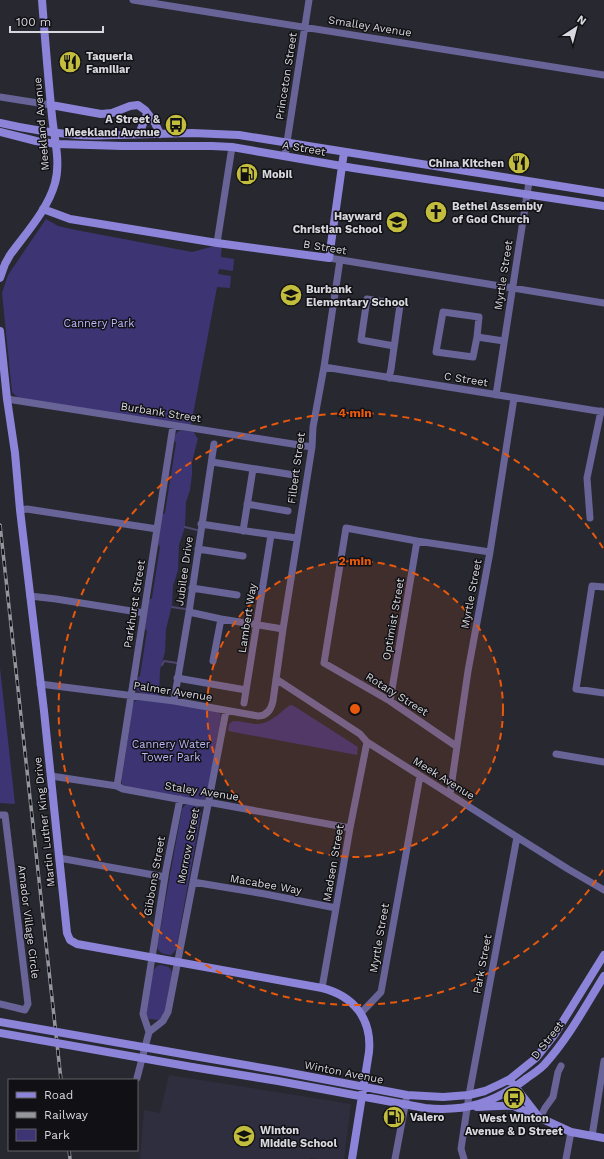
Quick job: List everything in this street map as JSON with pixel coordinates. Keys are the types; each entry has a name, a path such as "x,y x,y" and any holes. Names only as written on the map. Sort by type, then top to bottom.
{"main road":[{"name":"Meekland Avenue","path":"0,278 10,255 43,209 55,183 57,174 57,160 42,0"},
{"path":"51,105 101,114 112,113 130,106 138,105 145,110 160,134"},
{"path":"139,134 147,114"},
{"name":"A Street","path":"0,123 34,130 79,135 192,133 239,135 604,193"},
{"name":"A Street","path":"0,132 36,141 57,144 212,146 232,148 604,206"},
{"path":"329,258 344,152"},
{"name":"B Street","path":"43,209 70,219 217,243 329,258"},
{"path":"0,331 7,400"},
{"name":"Martin Luther King Drive","path":"7,400 15,453 67,933 70,940 77,944 322,988 335,992 344,997 361,1013"},
{"name":"D Street","path":"510,1079 536,1058 555,1034 604,955"},
{"name":"D Street","path":"469,1107 506,1094 543,1065 560,1045 604,976"},
{"path":"352,1159 370,1047 367,1027 361,1013"},
{"name":"Winton Avenue","path":"0,1022 280,1071 407,1095 443,1097 469,1096 510,1079"},
{"name":"Winton Avenue","path":"0,1033 405,1105 435,1109 469,1107"},
{"path":"510,1079 540,1118"},
{"path":"469,1107 514,1106 571,1132 604,1138"}],"street":[{"name":"Smalley Avenue","path":"133,0 604,75"},
{"name":"Princeton Street","path":"285,156 309,0"},
{"path":"0,97 51,105"},
{"path":"217,243 232,148"},
{"name":"Myrtle Street","path":"496,395 529,182"},
{"name":"B Street","path":"329,258 604,303"},
{"name":"Filbert Street","path":"276,680 312,447 313,427 324,367 340,260"},
{"path":"389,378 394,346 400,305 367,300 361,340 394,346"},
{"path":"443,312 479,317 477,337 473,357 436,352 443,312"},
{"path":"477,337 504,341"},
{"name":"C Street","path":"324,367 602,412"},
{"name":"Myrtle Street","path":"450,794 456,746 474,635 490,552 514,398"},
{"name":"Burbank Street","path":"7,400 312,447"},
{"path":"590,518 587,478 602,412"},
{"name":"Parkhurst Street","path":"117,786 174,426"},
{"name":"Jubilee Drive","path":"174,701 214,444"},
{"path":"212,462 294,474"},
{"path":"243,531 253,469"},
{"path":"247,504 288,511"},
{"path":"20,510 35,510 157,529"},
{"path":"201,524 297,538"},
{"name":"Rotary Street","path":"417,541 346,528 324,663 390,702 456,746"},
{"name":"Lambert Way","path":"244,703 271,535"},
{"path":"417,541 490,552"},
{"name":"Optimist Street","path":"390,702 417,541"},
{"path":"198,549 244,556"},
{"path":"604,587 592,586 576,689 604,693"},
{"path":"192,588 237,595"},
{"path":"30,596 56,598 144,613"},
{"path":"189,612 283,629"},
{"path":"213,661 221,619"},
{"path":"177,678 246,690"},
{"name":"Palmer Avenue","path":"40,684 174,701 226,711 263,716 272,706 276,680"},
{"name":"Meek Avenue","path":"276,680 360,734 367,742 516,837 604,888"},
{"name":"Morrow Street","path":"149,1032 164,1020 168,1012 207,803 226,711"},
{"name":"Madsen Street","path":"322,988 350,828 367,742"},
{"path":"556,754 604,762"},
{"name":"Staley Avenue","path":"51,776 117,786 123,789 180,800 214,804 350,828"},
{"name":"Myrtle Street","path":"361,1013 381,992 420,776"},
{"name":"Gibbons Street","path":"149,1032 143,1014 165,877 180,800"},
{"name":"Amador Village Circle","path":"0,815 5,815 28,1004 25,1010 0,1004"},
{"name":"Park Street","path":"464,1159 461,1149 469,1107 469,1096 516,837"},
{"path":"59,858 165,877"},
{"name":"Macabee Way","path":"192,882 336,908"},
{"path":"137,1078 149,1032"},
{"path":"592,1136 604,1061"},
{"path":"540,1118 553,1097 558,1072 561,1066"},
{"path":"396,1159 407,1095"},
{"path":"566,1159 571,1132"}],"shaded area":[{"name":"Winton Middle School","path":"169,1075 351,1104 344,1159 140,1159 144,1110 160,1113"}],"green space":[{"name":"Cannery Park","path":"46,219 58,226 192,252 222,244 221,257 234,259 233,271 219,269 218,274 231,276 230,288 217,287 191,425 19,398 12,392 2,293 8,275"},
{"path":"181,430 194,432 198,438 192,462 190,490 186,502 185,527 179,545 178,570 173,586 172,605 166,629 165,652 160,670 159,696 140,692 136,689 136,686 137,678 140,676 147,631 145,629 149,600 152,598 160,547 158,544 162,515 165,513 176,443 174,440 176,434"},
{"path":"0,668 15,804 0,803"},
{"name":"Cannery Water Tower Park","path":"140,699 214,710 220,713 221,717 205,799 199,800 127,787 122,784 133,704 136,700"},
{"path":"290,705 294,706 358,747 357,755 228,731 229,724 233,721 255,724 265,723 274,718"},
{"path":"188,804 197,806 201,809 201,813 176,950 171,955 164,954 157,947 182,809"},
{"path":"159,965 166,966 172,973 164,1016 159,1020 149,1019 145,1013 153,971"}],"waterway":[{"path":"185,527 197,530"},
{"path":"172,607 185,609"},
{"path":"162,665 164,661 177,663"}],"railway":[{"path":"0,525 61,1079"},
{"path":"69,1151 70,1159"}],"place":[{"name":"Taqueria Familiar","path":"70,62"},
{"name":"A Street & Meekland Avenue","path":"176,125"},
{"name":"China Kitchen","path":"519,163"},
{"name":"Mobil","path":"247,174"},
{"name":"Bethel Assembly of God Church","path":"436,212"},
{"name":"Hayward Christian School","path":"397,222"},
{"name":"Burbank Elementary School","path":"291,295"},
{"name":"West Winton Avenue & D Street","path":"514,1098"},
{"name":"Valero","path":"394,1117"},
{"name":"Winton Middle School","path":"244,1136"}]}
